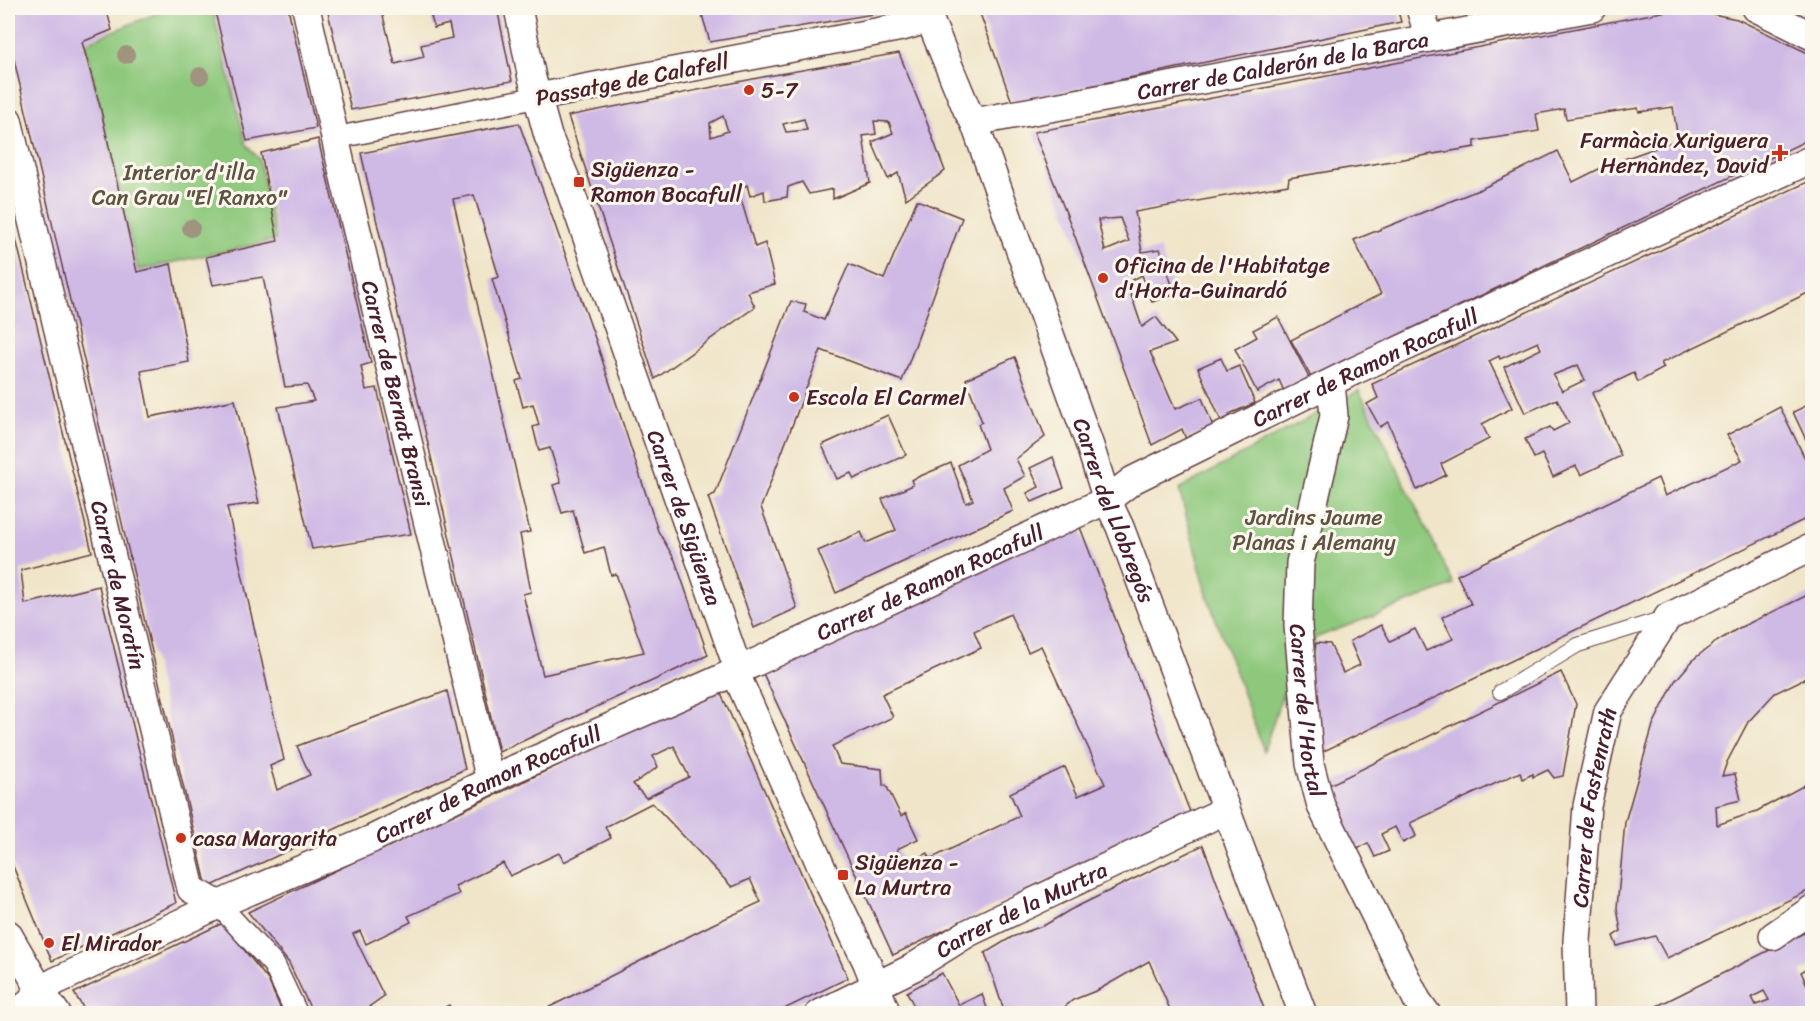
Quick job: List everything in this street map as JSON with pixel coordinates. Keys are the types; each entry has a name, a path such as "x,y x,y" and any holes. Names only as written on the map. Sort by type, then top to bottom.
{"street":[{"name":"Carrer de Bernat Bransi","path":"306,8 335,138 490,780"},
{"name":"Carrer de Sigüenza","path":"518,8 532,78 548,135 568,184 738,669 740,683 828,882 867,963 886,1014"},
{"path":"1420,8 1429,38"},
{"name":"Carrer de Calderón de la Barca","path":"974,122 1592,8"},
{"path":"1756,8 1812,36"},
{"name":"Passatge de Calafell","path":"335,138 902,27 927,13"},
{"name":"Carrer del Llobregós","path":"927,13 974,122 1107,500 1120,527 1304,1014"},
{"name":"Carrer de Moratín","path":"8,120 191,889 219,905 274,965 297,1014"},
{"name":"Carrer de Ramon Rocafull","path":"40,990 219,905 372,839 490,780 1107,500 1133,480 1331,383 1812,159"},
{"name":"Carrer de l'Hortal","path":"1331,383 1334,416 1300,563 1298,626 1310,764 1321,806 1427,1014"},
{"path":"1668,617 1812,547"},
{"name":"Carrer de Fastenrath","path":"1579,1014 1577,941 1587,806 1605,722 1608,711 1668,617"},
{"name":"Carrer de la Murtra","path":"819,1014 912,968 968,933 1226,810"},
{"path":"1773,936 1812,909"},
{"path":"8,934 40,990 57,1014"},
{"path":"19,1014 40,990"}],"lane":[{"path":"1500,692 1578,645 1668,617"}],"green space":[{"name":"Interior d'illa Can Grau \"El Ranxo\"","path":"169,8 212,8 246,144 259,159 276,240 138,270 85,43"},
{"name":"Jardins Jaume Planas i Alemany","path":"1359,390 1454,585 1315,638 1306,678 1303,748 1282,695 1264,751 1208,598 1179,489"}],"building":[{"path":"8,8 106,8 112,30 82,42 100,106 137,272 171,264 189,362 141,371 150,417 235,400 259,503 227,507 284,760 270,766 277,790 310,775 297,746 447,691 465,769 207,888 8,34"},
{"path":"214,8 288,8 316,128 247,141"},
{"path":"327,8 381,8 395,64 424,57 421,45 452,38 449,24 434,28 429,8 497,8 512,81 351,110"},
{"path":"700,8 883,8 885,12 710,42"},
{"path":"978,8 1397,8 1401,22 1012,102"},
{"path":"1441,8 1480,8 1480,9 1443,15"},
{"path":"1683,8 1737,19 1812,55 1812,138 1400,334 1312,379 1291,340 1381,294 1354,240 1481,189 1558,151 1573,182 1607,165 1678,140 1673,107 1639,112 1638,108 1566,119 1564,109 1536,114 1539,131 1475,141 1475,147 1289,178 1288,185 1135,212 1142,252 1160,249 1175,294 1152,302 1142,275 1127,283 1142,327 1156,317 1176,343 1150,352 1175,409 1202,398 1214,429 1186,439 1182,429 1152,445 1034,132","holes":["1120,218 1129,241 1105,251 1098,220"]},
{"path":"899,53 945,171 906,199 898,173 888,179 872,142 893,133 889,122 874,121 876,134 863,136 870,183 833,199 833,189 809,194 802,182 788,187 787,197 765,201 764,191 750,196 747,185 738,189 755,247 765,243 775,284 748,292 755,307 655,379 568,116 768,76","holes":["723,116 728,131 711,137 710,123","804,119 807,130 786,132 783,124"]},
{"path":"519,123 596,341 658,531 675,560 708,655 499,752 361,153","holes":["474,195 499,277 492,279 522,379 516,381 523,407 533,404 539,425 533,427 539,451 550,448 561,483 553,485 562,513 573,510 585,553 604,547 611,575 616,574 644,652 543,675 523,594 531,592 520,534 530,532 453,199"]},
{"path":"318,139 371,363 361,366 366,390 377,388 411,534 312,549 278,407 314,401 307,385 285,387 263,277 213,285 206,257 278,241 261,153"},
{"path":"1812,180 1812,291 1661,363 1664,368 1638,382 1634,373 1592,393 1621,456 1581,475 1576,466 1553,477 1542,454 1534,458 1525,439 1550,427 1553,431 1569,423 1557,399 1525,413 1504,367 1541,349 1538,342 1500,359 1499,356 1489,361 1512,408 1482,424 1489,439 1441,464 1446,475 1417,490 1388,422 1380,427 1367,404 1378,398 1372,384","holes":["1578,365 1585,380 1562,391 1553,375"]},
{"path":"917,200 962,218 902,381 821,350 761,507 797,608 754,628 708,497 715,494 791,301 806,304 804,312 824,320 849,264 884,279"},
{"path":"8,206 92,552 21,570 25,604 99,586 176,903 52,961 8,854"},
{"path":"1278,317 1309,378 1284,391 1279,380 1257,392 1235,349 1257,337 1253,330"},
{"path":"1015,357 1045,437 1016,459 1025,476 1004,488 1013,511 836,593 818,551 861,532 866,543 896,530 882,499 913,485 911,480 951,463 966,503 973,500 958,465 987,449 978,424 982,422 966,379"},
{"path":"1221,358 1227,371 1239,366 1255,403 1229,414 1231,419 1222,423 1198,368"},
{"path":"1812,403 1812,442 1808,444 1793,412"},
{"path":"1780,407 1812,473 1812,480 1807,483 1812,493 1812,516 1322,752 1309,681 1316,643 1330,644 1343,673 1360,665 1350,641 1381,625 1390,641 1415,629 1426,651 1453,639 1442,617 1471,604 1457,575 1658,478 1665,496 1742,460 1727,435"},
{"path":"888,415 906,455 854,479 851,473 837,479 822,445"},
{"path":"1053,457 1064,488 1032,502 1027,493 1039,487 1030,468"},
{"path":"1078,522 1190,812 893,955 761,669","holes":["1010,614 1028,652 1041,646 1105,784 1078,796 1065,767 1010,793 1020,816 930,859 928,853 904,864 897,849 918,839 906,813 901,816 886,785 883,786 882,769 840,764 832,746 893,717 882,694 981,648 974,631"]},
{"path":"1812,593 1812,675 1775,693 1748,722 1722,776 1735,774 1741,800 1716,806 1717,825 1757,811 1812,781 1812,889 1667,958 1655,936 1617,946 1613,936 1621,931 1617,908 1625,822 1653,725 1675,681 1695,658 1716,642 1737,629"},
{"path":"1561,672 1576,704 1563,776 1554,778 1548,770 1522,779 1520,772 1410,823 1416,836 1403,843 1395,827 1381,834 1389,851 1375,857 1368,843 1355,849 1325,787"},
{"path":"719,689 848,978 774,1014 536,1014 761,902 750,879 732,887 652,803 605,827 611,838 564,862 559,853 510,876 503,863 455,886 459,894 408,916 411,922 366,944 360,931 353,934 384,996 370,1006 373,1014 313,1014 289,963 248,912","holes":["674,746 689,777 646,798 633,784 658,767 653,756"]},
{"path":"1203,845 1266,1014 1172,1014 1149,961 1098,990 1073,1000 1060,1011 1061,1014 1005,1014 985,953 1012,937 1045,925 1070,910"},
{"path":"223,923 268,980 283,1014 87,1014 74,993"},
{"path":"1812,929 1812,966 1801,972 1807,985 1812,982 1812,1014 1777,1014 1775,1009 1765,1014 1641,1014","holes":["1764,991 1769,1000 1756,1005 1752,997"]},
{"path":"942,973 959,1005 982,994 989,1014 918,1014 907,992"},
{"path":"449,1005 454,1014 432,1014"}],"place":[{"name":"5-7","path":"749,90"},
{"name":"Farmàcia Xuriguera Hernàndez, David","path":"1780,153"},
{"name":"Sigüenza - Ramon Bocafull","path":"579,182"},
{"name":"Oficina de l'Habitatge d'Horta-Guinardó","path":"1103,278"},
{"name":"Escola El Carmel","path":"794,397"},
{"name":"casa Margarita","path":"181,838"},
{"name":"Sigüenza - La Murtra","path":"843,875"},
{"name":"El Mirador","path":"49,943"}]}
